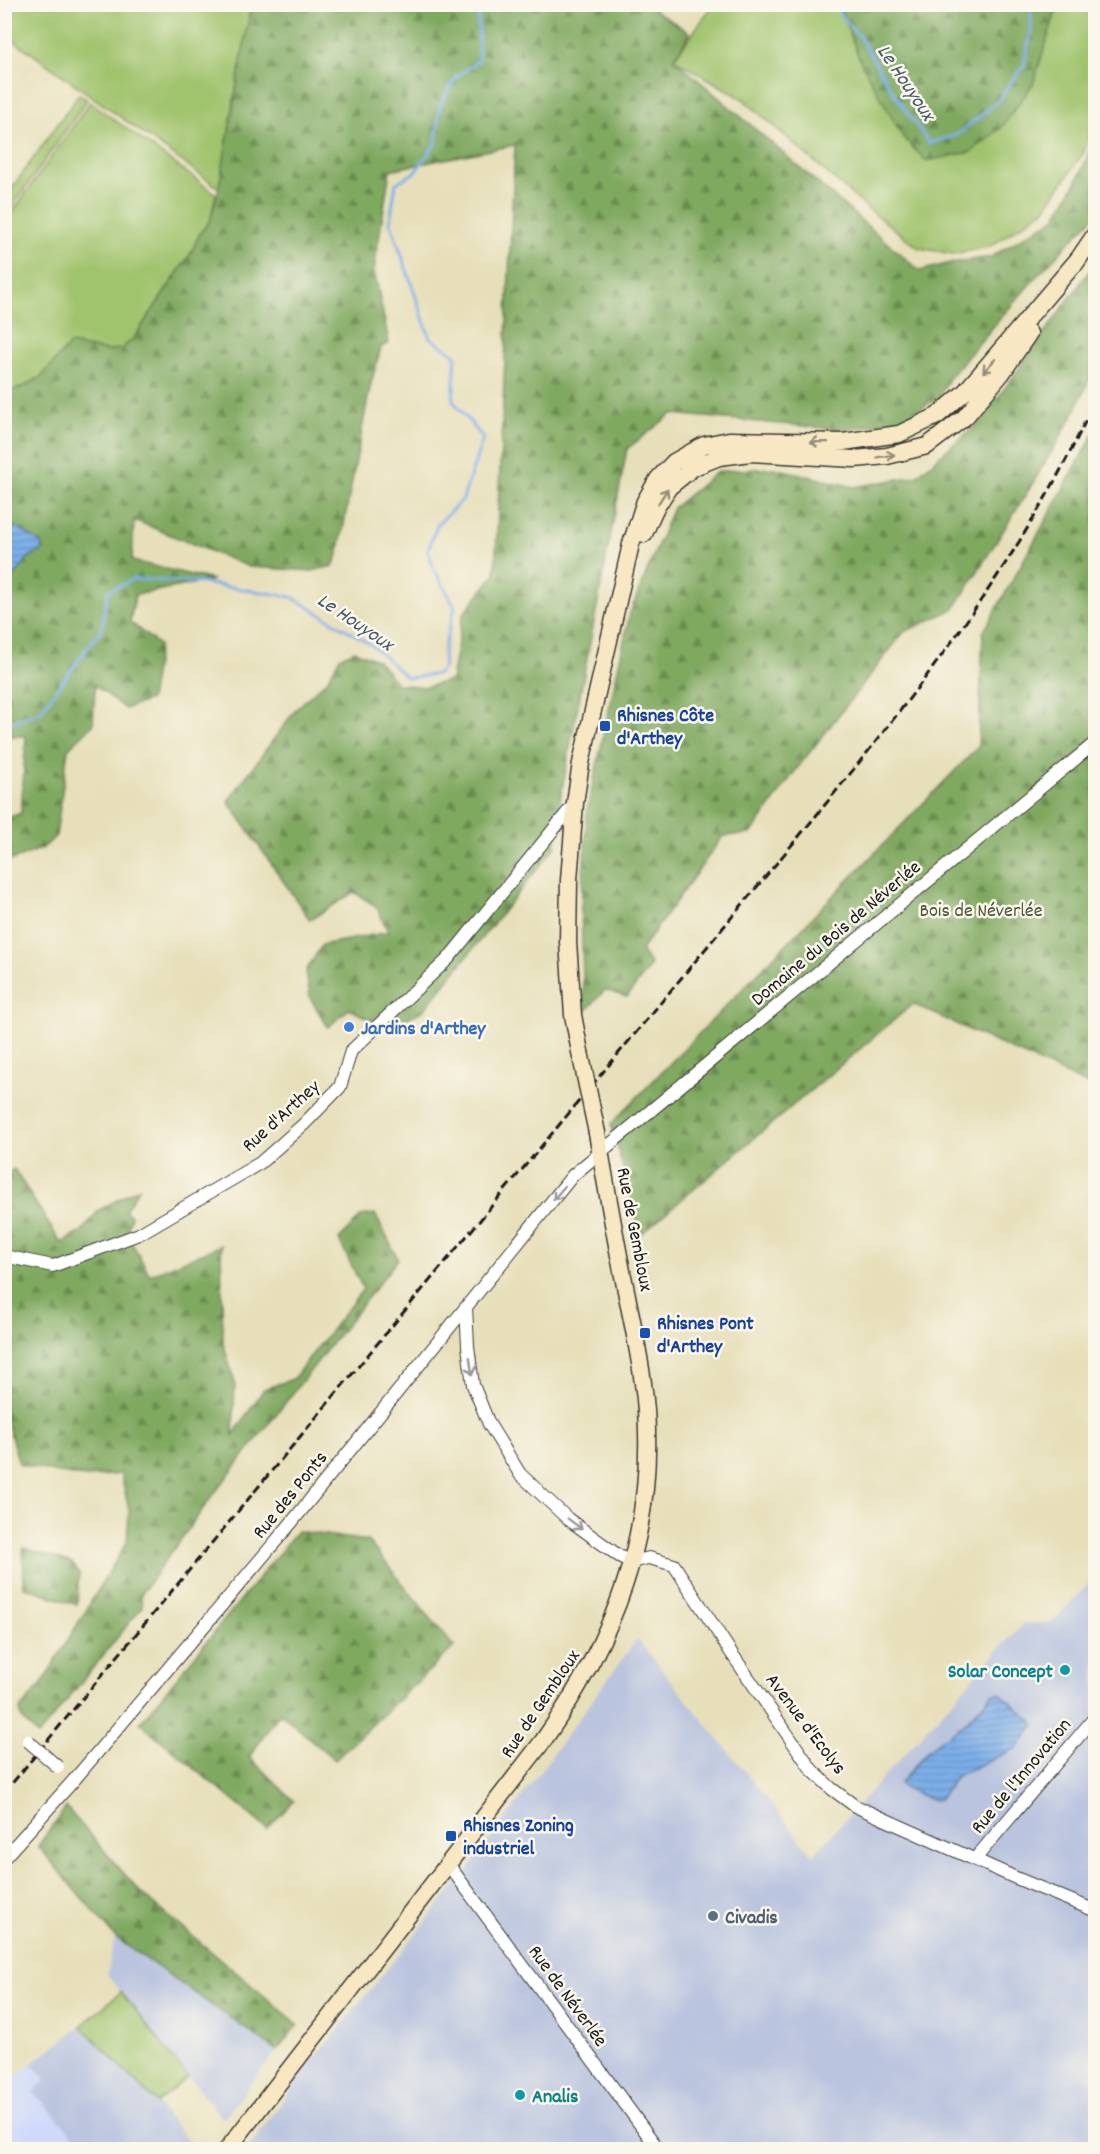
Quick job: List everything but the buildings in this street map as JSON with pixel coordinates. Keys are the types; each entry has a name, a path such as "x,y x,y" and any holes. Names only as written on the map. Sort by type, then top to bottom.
{"main road":[{"name":"Rue de Gembloux","path":"227,2150 543,1741 570,1701 600,1648 617,1608 631,1562 639,1530 646,1471 646,1410 637,1342 573,1015 568,942 569,880 575,803 581,764 631,544 645,501 658,479 674,462 704,445 729,440 843,442 899,434 937,416 965,392 1080,257 1095,233"}],"street":[{"name":"Domaine du Bois de Néverlée","path":"600,1152 1095,742"},
{"name":"Rue d'Arthey","path":"4,1256 53,1266 139,1234 260,1163 304,1124 340,1087 351,1051 448,959 575,803"},
{"name":"Rue des Ponts","path":"4,1858 74,1780 292,1522 573,1175 600,1152"},
{"path":"466,1307 473,1385 489,1424 520,1474 568,1519 619,1556 631,1562"},
{"name":"Avenue d'Ecolys","path":"631,1562 649,1558 674,1564 730,1652 806,1761 832,1789 855,1806 1095,1911"},
{"name":"Rue de l'Innovation","path":"975,1859 1095,1716"},
{"path":"28,1741 74,1780"},
{"name":"Rue de Néverlée","path":"448,1864 659,2150"}],"shaded area":[{"path":"1095,1577 1095,2149 247,2150 305,2070 470,1867 637,1639 813,1855 1023,1623 1051,1623"},
{"path":"115,1937 277,2051 223,2119 107,1975"},
{"path":"81,2026 157,2103 195,2149 86,2149 33,2092 46,2080 31,2064"},
{"path":"31,2064 46,2081 33,2092 86,2149 5,2150 5,2085"}],"green space":[{"path":"4,5 251,5 219,188 5,34"},
{"path":"251,5 647,5 690,33 674,59 920,271 950,263 991,257 1055,218 1076,183 1095,138 1095,216 1036,277 950,377 938,398 901,420 846,430 672,414 627,449 559,805 555,847 423,1011 390,1026 349,1009 328,1027 310,998 306,971 322,945 388,932 376,906 354,892 310,920 228,801 296,709 328,679 340,657 355,651 379,661 397,684 426,687 451,680 463,614 495,574 515,145 390,170 374,270 389,343 381,347 370,387 338,555 333,566 312,571 249,567 134,520 132,561 213,580 135,595 130,622 159,645 150,700 125,709 95,685 93,725 68,749 56,836 43,848 5,863 5,819 21,813 26,736 5,736 4,589 29,557 41,551 15,526 5,534 5,393 41,377 70,344 108,351 121,349 134,338 191,253 200,233 210,221 219,187"},
{"path":"713,5 839,5 862,65 1052,21 1058,5 1095,5 1095,122 1084,152 1044,210 989,247 953,254 919,248 868,209 743,99 674,59"},
{"path":"839,5 1058,5 1033,84 1001,128 971,152 926,161 903,137 862,65"},
{"path":"79,94 87,100 5,217 5,198"},
{"path":"90,102 216,194 210,221 200,233 191,253 134,338 121,349 108,351 70,344 41,377 5,393 5,223"},
{"path":"1095,263 1095,368 1071,419 954,609 904,632 795,771 751,834 723,836 641,950 651,965 627,997 605,990 584,1013 581,909 587,811 630,613 673,508 718,471 775,468 854,487 916,476 981,421"},
{"name":"Bois de Néverlée","path":"1095,432 1095,1088 913,1004 641,1234 611,1124 978,747 983,633"},
{"path":"14,1169 61,1243 82,1231 99,1210 140,1187 125,1210 131,1216 127,1234 150,1275 221,1245 223,1343 235,1383 233,1435 264,1389 293,1379 363,1289 339,1240 361,1216 375,1214 398,1259 213,1495 141,1594 142,1607 38,1736 20,1716 20,1709 41,1685 127,1542 129,1510 121,1474 87,1477 19,1464 5,1415 5,1354 15,1344 5,1313 4,1174"},
{"path":"297,1531 368,1541 454,1647 335,1760 280,1713 249,1757 294,1801 267,1829 140,1723"},
{"path":"23,1548 72,1563 79,1573 77,1605 24,1587"},
{"path":"66,1807 141,1893 298,2024 277,2051 115,1937 38,1846"},
{"path":"121,1992 188,2077 157,2103 81,2026"}],"water":[{"path":"15,526 42,544 41,551 29,557 5,589 5,574 8,572 5,564 5,534"},
{"path":"1000,1693 1035,1724 1017,1748 956,1776 940,1799 932,1800 903,1787 900,1783 929,1749 964,1724 992,1694"}],"waterway":[{"name":"Le Houyoux","path":"4,725 40,712 101,630 108,591 134,579 204,583 292,597 372,645 407,678 438,674 444,667 443,652 455,607 433,567 428,550 437,525 463,499 483,438 453,401 456,355 430,338 390,221 396,183 414,173 436,143 440,106 456,77 479,60 478,4"},
{"name":"Le Houyoux","path":"831,4 861,39 893,92 929,143 957,135 998,101 1024,65 1031,32 1031,4"}],"railway":[{"path":"4,1793 815,817 894,718 1005,564 1038,511 1096,398"}],"place":[{"name":"Rhisnes Côte d'Arthey","path":"605,726"},
{"name":"Jardins d'Arthey","path":"349,1027"},
{"name":"Rhisnes Pont d'Arthey","path":"645,1333"},
{"name":"Solar Concept","path":"1065,1670"},
{"name":"Rhisnes Zoning industriel","path":"451,1836"},
{"name":"Civadis","path":"713,1916"},
{"name":"Analis","path":"520,2095"}]}
